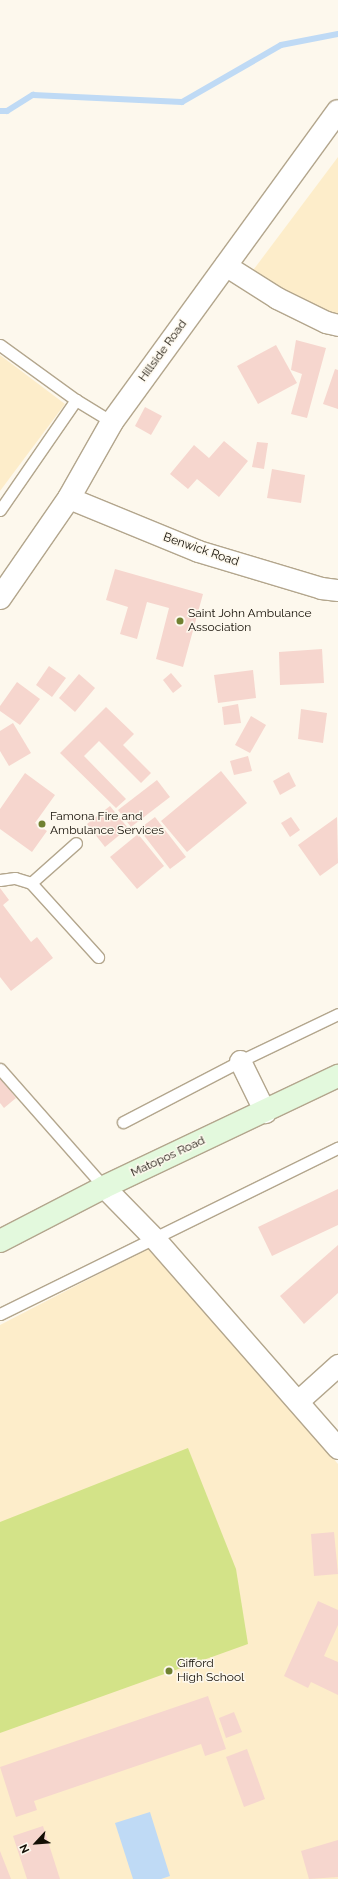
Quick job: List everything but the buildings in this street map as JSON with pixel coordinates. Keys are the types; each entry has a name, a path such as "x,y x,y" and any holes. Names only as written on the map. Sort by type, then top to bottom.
{"main road":[{"name":"Matopos Road","path":"0,1241 104,1187 265,1112 338,1076"}],"street":[{"name":"Hillside Road","path":"0,598 69,498 112,422 338,112"},
{"path":"225,265 277,298 326,322 338,325"},
{"name":"Benwick Road","path":"69,498 198,551 321,588 338,590"},
{"path":"240,1061 265,1112"},
{"path":"104,1187 154,1238 338,1448"},
{"path":"298,1401 338,1365"}],"lane":[{"path":"0,345 76,400 112,422"},
{"path":"0,510 76,400"},
{"path":"31,883 76,842"},
{"path":"0,880 15,878 31,883 98,957"},
{"path":"123,1122 240,1061 338,1014"},
{"path":"0,1069 104,1187"},
{"path":"0,1314 338,1148"}],"shaded area":[{"path":"338,157 338,318 251,273"},
{"path":"0,355 65,404 0,491"},
{"name":"Gifford High School","path":"151,1247 338,1464 338,1879 0,1879 0,1325"}],"green space":[{"path":"188,1448 236,1569 248,1644 0,1733 0,1522"}],"water":[{"path":"150,1812 170,1876 161,1879 133,1879 115,1823"}],"waterway":[{"path":"0,111 7,111 33,95 182,102 281,45 338,34"}],"place":[{"name":"Saint John Ambulance Association","path":"180,621"},
{"name":"Famona Fire and Ambulance Services","path":"42,824"},
{"name":"Gifford High School","path":"169,1671"}]}
